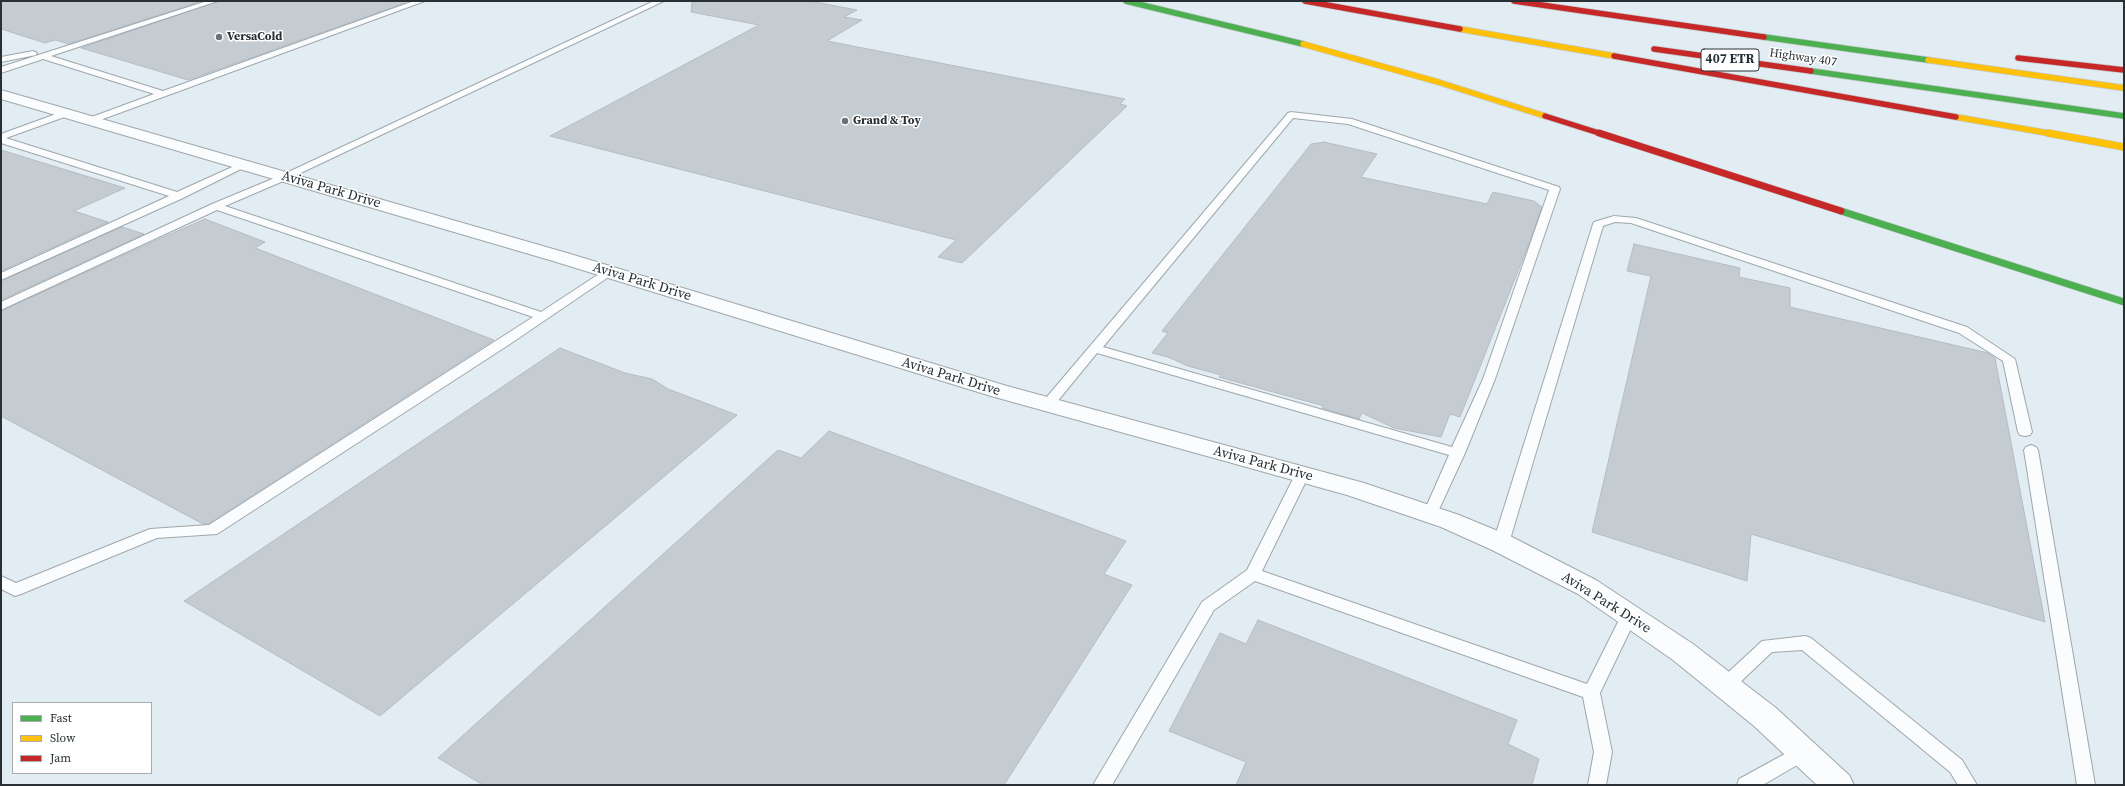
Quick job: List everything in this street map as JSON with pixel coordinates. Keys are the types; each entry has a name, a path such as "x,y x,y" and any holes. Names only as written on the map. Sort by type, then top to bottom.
{"highway":[{"path":"1126,1 1271,35 1431,80 2124,302"},
{"path":"1305,1 2124,147"},
{"path":"1337,1 1474,22"},
{"name":"Highway 407","path":"1514,1 2124,88"},
{"path":"1552,1 1748,25"},
{"name":"Highway 407","path":"1647,47 2124,116"},
{"path":"2008,56 2124,70"}],"street":[{"name":"Aviva Park Drive","path":"1,94 609,272 1047,405 1355,489 1430,514 1501,543 1587,587 1683,652 1726,685 1766,717 1838,785"}],"lane":[{"path":"1,60 18,54 34,53 200,1"},
{"path":"1,70 214,1"},
{"path":"92,120 421,1"},
{"path":"1,306 216,206 285,177 660,1"},
{"path":"7,51 18,54"},
{"path":"42,56 162,94"},
{"path":"1,139 66,113"},
{"path":"1047,405 1291,115 1349,121 1555,189 1489,379 1458,453 1430,514"},
{"path":"1,139 179,196"},
{"path":"1,277 244,165"},
{"path":"216,206 542,316"},
{"path":"1501,543 1598,224 1614,219 1632,220 1963,330 2009,359 2025,432"},
{"path":"1,582 15,590 155,533 212,530 506,341 609,272"},
{"path":"1094,348 1458,453"},
{"path":"2031,450 2086,785"},
{"path":"1102,785 1208,606 1253,574 1302,475"},
{"path":"1253,574 1591,693"},
{"path":"1597,785 1603,752 1591,693 1629,616"},
{"path":"1726,685 1768,646 1805,643 1956,766 1968,785"},
{"path":"1746,785 1803,752"}],"building":[{"path":"1,1 202,1 69,44 55,40 45,43 1,29"},
{"name":"VersaCold","path":"219,1 405,1 405,3 188,80 81,48"},
{"name":"Grand & Toy","path":"692,1 810,1 857,10 844,17 862,20 827,41 1125,99 1120,104 1127,106 962,263 938,257 956,240 550,136 759,25 691,12"},
{"path":"1324,142 1377,154 1361,177 1487,204 1493,192 1534,201 1542,207 1460,417 1450,414 1441,437 1394,428 1362,413 1359,419 1322,408 1324,406 1219,377 1221,375 1188,366 1168,357 1152,353 1168,333 1162,331 1311,144"},
{"path":"1,150 125,188 74,211 108,222 1,271"},
{"path":"205,219 265,242 255,248 494,340 208,524 203,524 1,416 1,311"},
{"path":"122,227 144,234 1,300 1,281"},
{"path":"1634,244 1740,268 1739,277 1790,288 1790,307 1988,353 1995,358 2045,622 1751,534 1747,581 1592,532 1651,276 1627,271"},
{"path":"560,348 625,373 652,379 668,389 737,415 380,716 184,601"},
{"path":"829,431 1126,541 1104,574 1132,585 1004,785 483,785 438,758 778,450 801,458"},
{"path":"1258,620 1517,720 1508,744 1539,759 1532,785 1236,785 1246,762 1169,731 1220,633 1246,644"}],"traffic: fast":[{"path":"1126,1 1303,44"},
{"path":"1764,37 1928,60"},
{"path":"1811,71 2124,116"},
{"path":"1841,211 2124,302"}],"traffic: slow":[{"path":"1460,29 1614,56"},
{"path":"1303,44 1438,82 1545,116"},
{"path":"1928,60 2124,88"},
{"path":"1956,117 2124,147"}],"traffic: jam":[{"path":"1305,1 1460,29"},
{"path":"1514,1 1764,37"},
{"path":"1654,49 1811,71"},
{"path":"1614,56 1956,117"},
{"path":"2018,58 2124,70"},
{"path":"1545,116 1841,211"}],"place":[{"name":"VersaCold","path":"219,37"},
{"name":"Grand & Toy","path":"845,121"}]}
